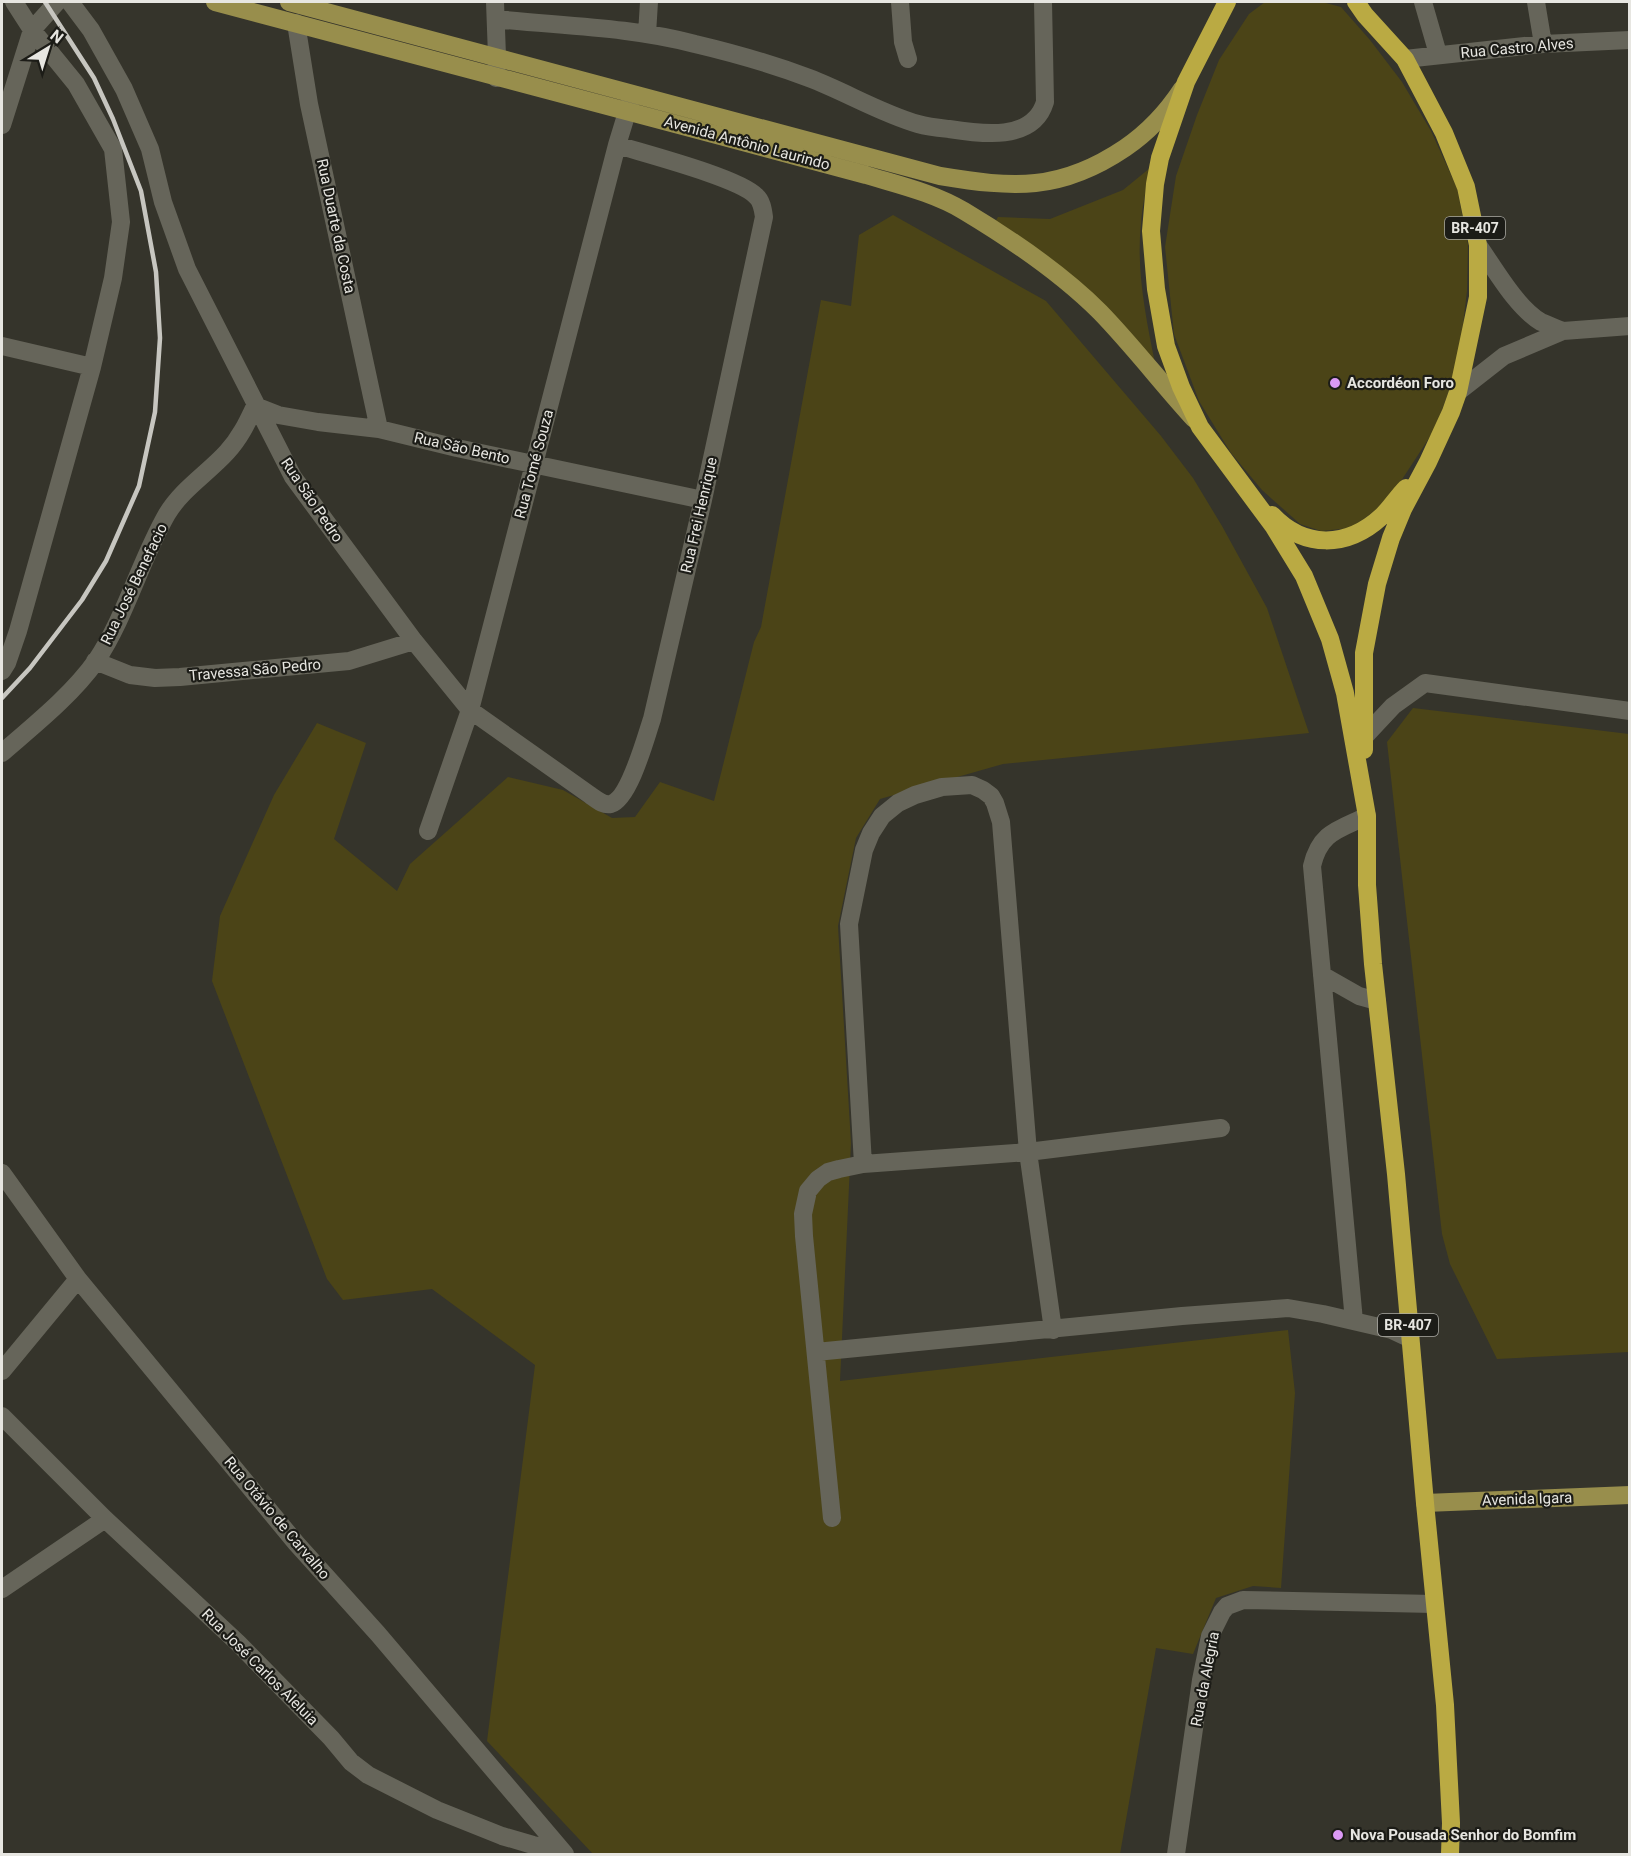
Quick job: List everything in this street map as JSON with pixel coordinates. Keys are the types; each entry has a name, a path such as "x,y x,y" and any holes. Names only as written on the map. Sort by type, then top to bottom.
{"highway":[{"name":"BR-407","path":"1227,2 1186,82 1160,159 1155,184 1151,231 1156,289 1166,346 1181,387 1200,427 1274,526 1304,576 1330,639 1345,693 1367,816 1367,885 1377,1001 1396,1174 1409,1338 1445,1705 1451,1823 1450,1854"},
{"name":"BR-407","path":"1213,27 1236,2"},
{"name":"BR-407","path":"1348,2 1360,8 1406,59 1444,133 1466,187 1478,245 1478,297 1458,392 1428,462 1403,509 1391,538 1377,584 1364,653 1364,795"},
{"name":"BR-407","path":"1235,474 1279,522 1299,535 1318,541 1342,541 1363,531 1382,516 1428,462"}],"main road":[{"name":"Avenida Antônio Laurindo","path":"215,2 394,48 496,78 630,103 939,176 995,184 1023,184 1074,176 1100,165 1143,136 1174,101 1186,82"},
{"name":"Avenida Antônio Laurindo","path":"289,2 497,56 630,103 910,188 961,210 1007,239 1099,311 1200,427"},
{"name":"Avenida Igara","path":"1425,1503 1629,1495"}],"street":[{"path":"2,671 18,631 92,367 113,278 121,222 113,149 76,84 32,30 14,2"},
{"path":"2,125 32,30 57,2"},
{"name":"Rua São Pedro","path":"70,2 91,30 124,89 150,149 163,202 187,269 293,477 414,641 470,710"},
{"path":"647,34 649,2"},
{"path":"900,2 903,42 908,59"},
{"path":"496,78 496,10 693,43 808,78 920,125 985,134 1007,132 1029,124 1041,112 1045,102 1043,2"},
{"path":"1423,2 1438,54"},
{"path":"1536,2 1543,44"},
{"name":"Rua Duarte da Costa","path":"296,23 309,104 379,429"},
{"name":"Rua Castro Alves","path":"1406,59 1543,44 1629,40"},
{"name":"Rua Tomé Souza","path":"428,831 470,710 617,145 630,103"},
{"name":"Rua Frei Henrique","path":"470,710 604,804 614,803 625,790 652,719 703,500 764,218 762,206 757,197 746,189 715,176 617,145"},
{"path":"1478,245 1508,287 1532,314 1540,321 1563,332"},
{"path":"1458,392 1504,356 1563,332 1629,326"},
{"path":"2,346 92,367"},
{"name":"Rua São Bento","path":"255,406 278,415 379,429 534,465 703,500"},
{"name":"Rua José Benefacio","path":"2,753 70,690 95,662 120,617 168,513 181,495 228,451 244,430 255,406"},
{"name":"Travessa São Pedro","path":"95,662 130,675 155,678 180,677 348,661 414,641"},
{"path":"1364,737 1393,706 1425,683 1629,711"},
{"path":"863,1164 849,924 859,871 871,833 882,816 898,803 915,795 958,785 972,785 991,796 999,813 1011,927 1028,1152 1053,1330"},
{"path":"1354,1321 1312,866 1316,849 1330,834 1367,816"},
{"path":"1322,975 1359,996 1377,1001"},
{"path":"832,1518 803,1214 808,1191 818,1179 828,1172 863,1164 1028,1152 1221,1128"},
{"name":"Rua Otávio de Carvalho","path":"2,1173 78,1279 296,1543 378,1634 563,1852"},
{"path":"2,1371 78,1279"},
{"path":"816,1352 1182,1316 1288,1308 1392,1330 1409,1338"},
{"name":"Rua José Carlos Aleluia","path":"2,1416 105,1519 238,1643 331,1738 351,1762 368,1774 421,1802 502,1836 563,1852"},
{"path":"2,1589 105,1519"},
{"name":"Rua da Alegria","path":"1176,1854 1210,1636 1227,1606 1243,1600 1434,1604"}],"shaded area":[{"path":"1265,2 1322,2 1341,7 1370,40 1402,82 1431,131 1457,188 1468,245 1467,291 1458,366 1435,429 1399,484 1376,510 1351,528 1321,531 1300,524 1262,490 1231,453 1199,401 1174,334 1165,247 1176,176 1219,60 1249,14"},
{"path":"1150,168 1143,203 1140,259 1145,311 1155,363 994,224 998,217 1050,219 1123,190"},
{"path":"893,215 1046,301 1161,436 1193,478 1267,608 1309,733 1003,764 880,799 856,838 838,926 851,1143 840,1381 1288,1330 1295,1393 1281,1588 1253,1586 1216,1598 1193,1654 1156,1648 1120,1854 593,1854 487,1741 535,1365 432,1289 343,1300 327,1279 212,981 220,916 274,795 317,723 366,743 334,839 397,891 410,864 508,777 563,790 612,818 635,817 660,782 714,801 754,642 761,627 821,300 851,306 859,235"},
{"path":"1413,708 1629,734 1629,1352 1497,1359 1450,1264 1442,1234 1387,742"}],"railway":[{"path":"2,698 30,668 82,600 106,561 139,486 155,412 160,338 156,272 141,191 94,78 45,2"}],"place":[{"name":"Accordéon Foro","path":"1335,383"},
{"name":"Nova Pousada Senhor do Bomfim","path":"1338,1835"}]}
